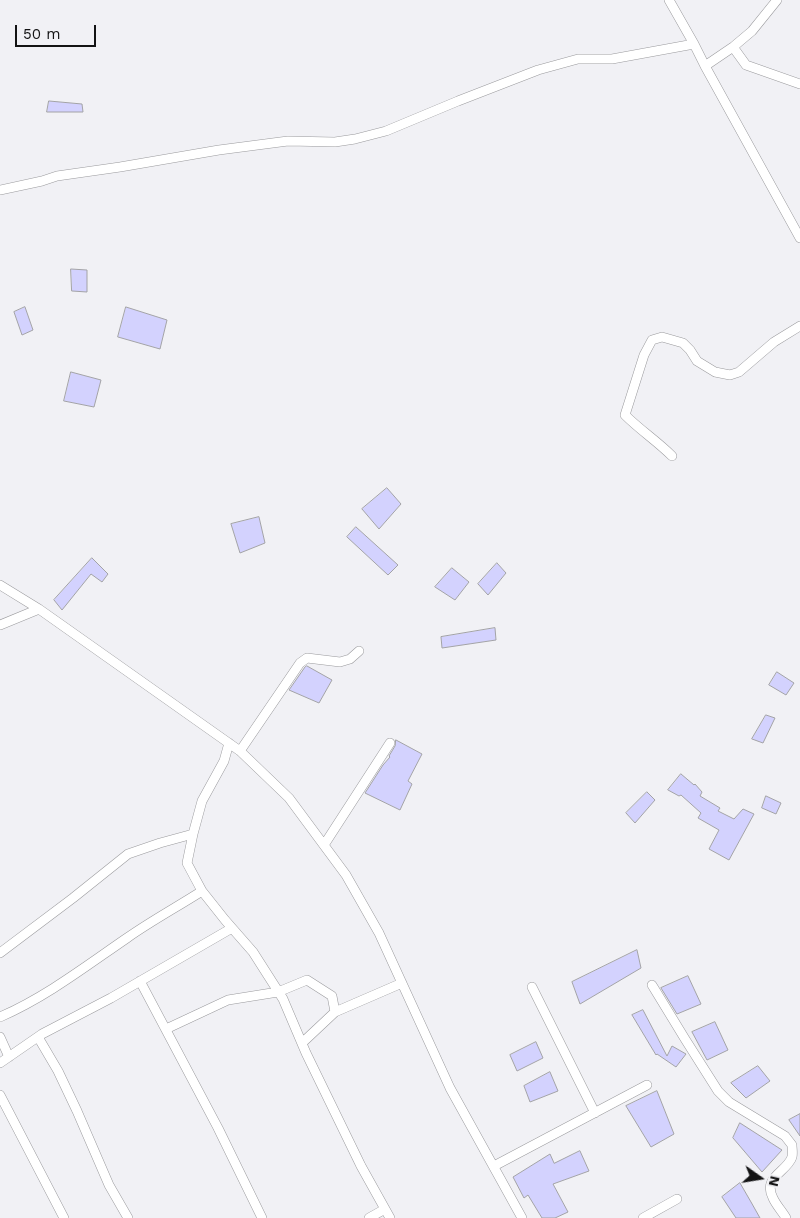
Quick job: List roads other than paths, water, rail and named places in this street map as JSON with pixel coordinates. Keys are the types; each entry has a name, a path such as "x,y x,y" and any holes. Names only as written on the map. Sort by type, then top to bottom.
{"street":[{"path":"668,0 800,238"},
{"path":"705,66 733,48 752,31 777,0"},
{"path":"0,190 57,176 219,150 288,141 335,142 355,139 386,131 538,70 578,59 612,59 694,44"},
{"path":"733,48 746,65 800,84"},
{"path":"672,456 625,415 644,356 652,340 662,337 683,343 697,361 716,372 730,376 739,372 774,342 800,326"},
{"path":"0,585 39,609 229,743 289,798 346,876 379,933 450,1088 522,1218"},
{"path":"0,625 39,609"},
{"path":"240,752 300,662 307,658 340,662 350,659 359,651"},
{"path":"229,743 224,761 202,801 193,834 188,863 202,891 253,952 283,999 361,1166 390,1218"},
{"path":"324,845 390,743"},
{"path":"0,953 128,854 193,834"},
{"path":"0,1017 18,1009 76,974 129,936 202,891"},
{"path":"0,1063 38,1037 232,928"},
{"path":"166,1029 228,1000 278,992 307,980 332,996 335,1012"},
{"path":"140,981 218,1128 262,1218"},
{"path":"302,1043 335,1012 402,983"},
{"path":"652,985 718,1090 729,1102 785,1136 792,1145 792,1157 786,1166 774,1176 770,1185 772,1196 786,1218"},
{"path":"532,987 595,1113"},
{"path":"0,1037 9,1057"},
{"path":"38,1037 58,1071 109,1185 128,1218"},
{"path":"494,1166 648,1085"},
{"path":"0,1095 64,1218"},
{"path":"647,1217 678,1199"},
{"path":"369,1218 385,1209"}]}
